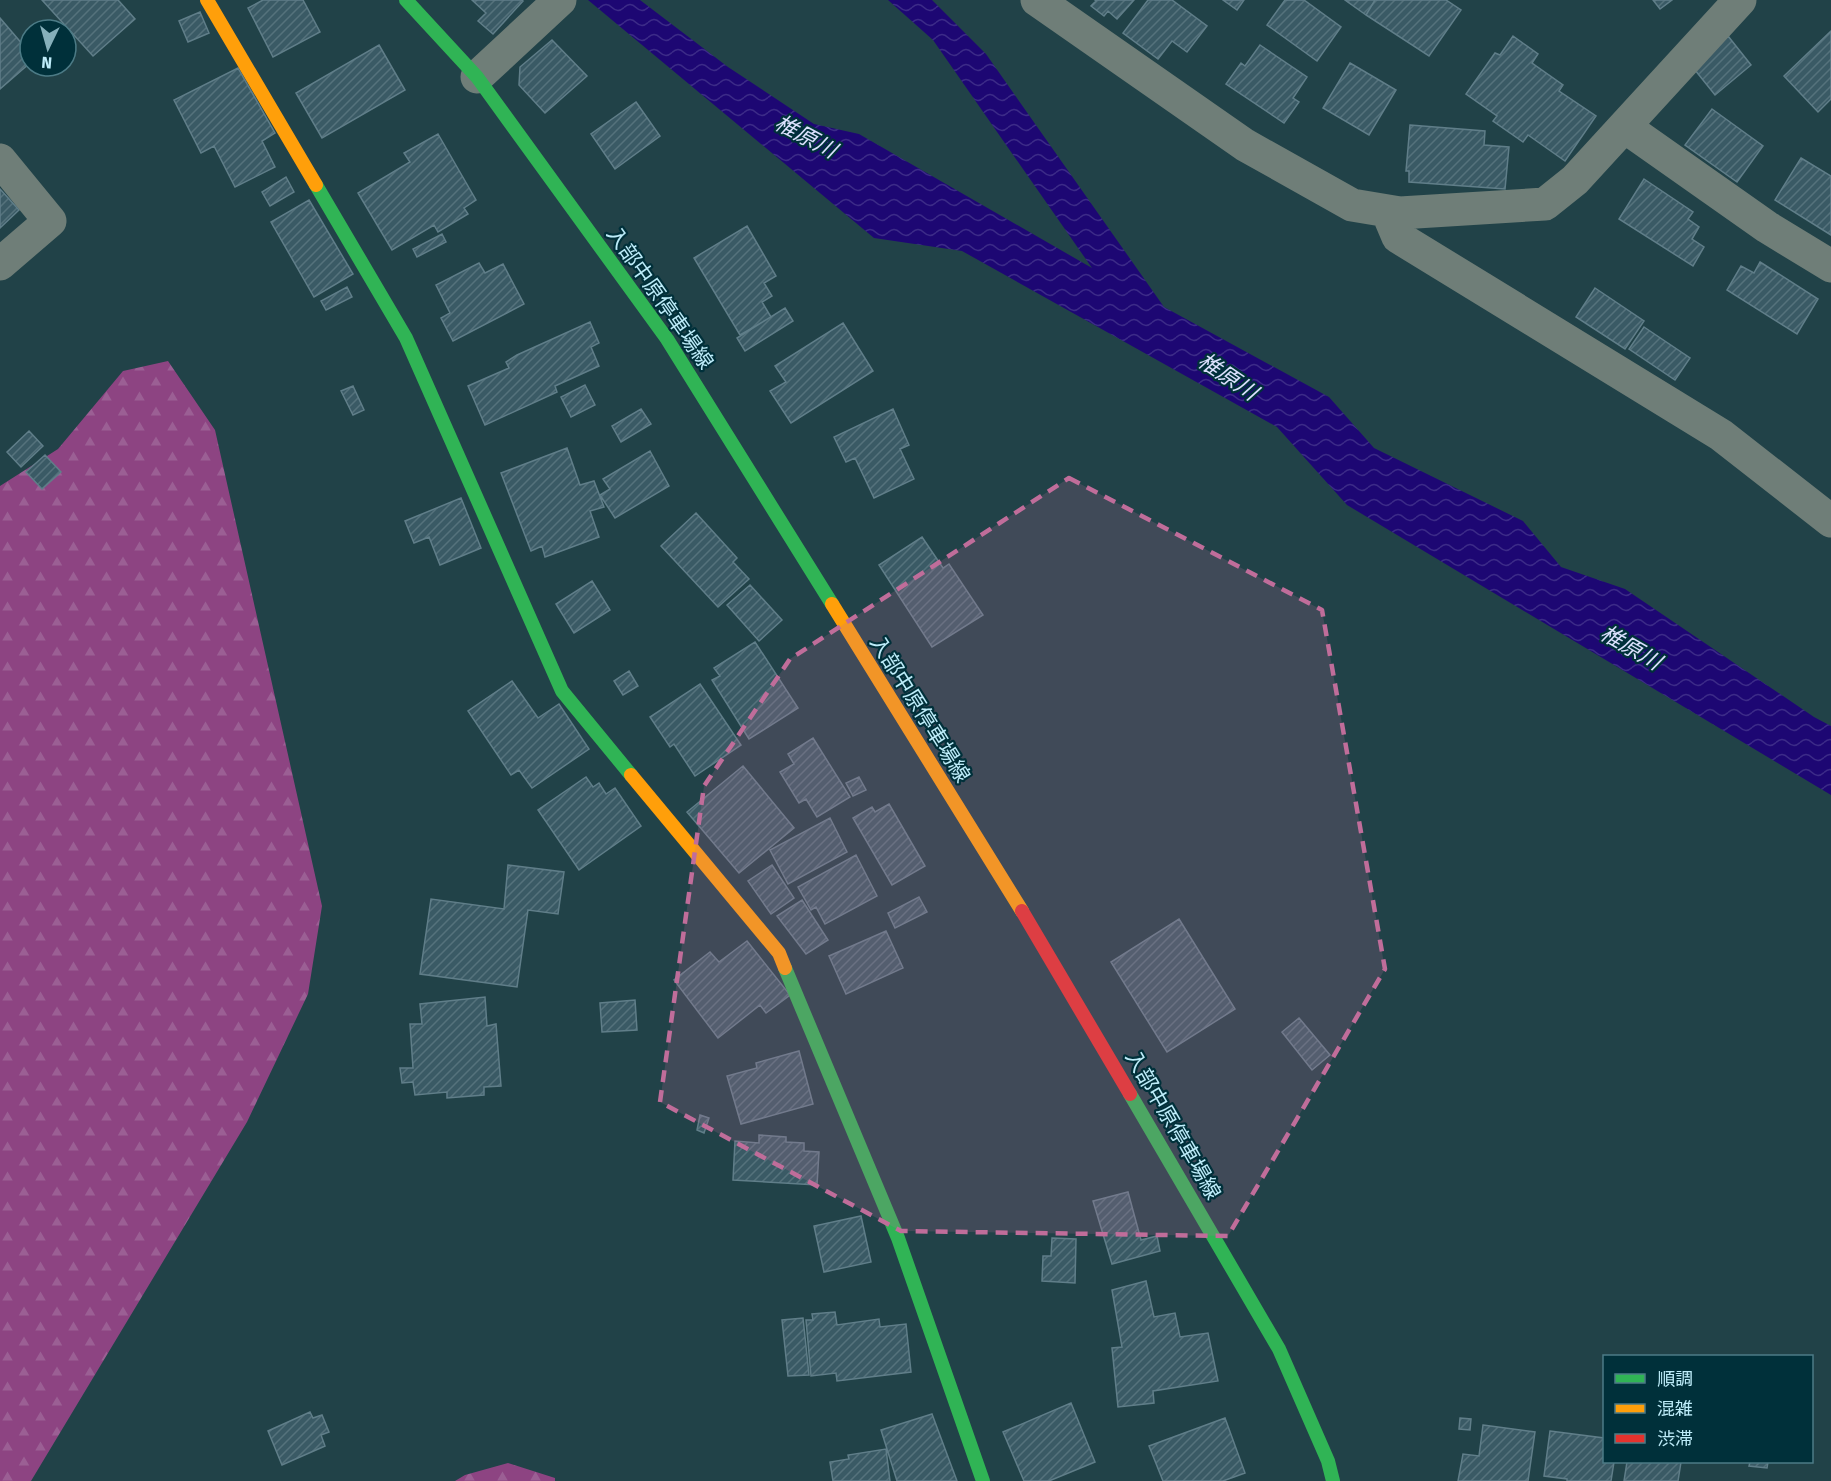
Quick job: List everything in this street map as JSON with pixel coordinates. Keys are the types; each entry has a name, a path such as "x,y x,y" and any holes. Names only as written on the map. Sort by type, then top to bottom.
{"main road":[{"path":"207,0 405,338 562,691 779,953 898,1238 983,1481"},
{"name":"入部中原停車場線","path":"406,0 477,76 667,339 1057,968 1279,1349 1328,1461 1334,1481"}],"street":[{"path":"477,76 560,0"},
{"path":"1037,0 1245,145 1352,205 1400,213 1545,204 1575,180 1740,0"},
{"path":"1624,127 1767,227 1831,266"},
{"path":"0,160 50,221 0,264"},
{"path":"1388,211 1398,237 1721,435 1831,521"}],"highlighted area":[{"path":"1069,478 1322,610 1385,969 1228,1236 901,1231 660,1102 704,786 790,659"}],"green space":[{"path":"168,361 215,430 322,906 308,994 247,1122 31,1481 0,1481 0,486 58,449 123,371"},
{"path":"508,1463 555,1478 555,1481 455,1481 465,1475"}],"water":[{"name":"椎原川","path":"588,0 640,0 728,67 814,124 859,134 1092,268 933,40 888,0 932,0 986,54 1164,307 1329,397 1374,448 1523,521 1561,567 1625,589 1814,717 1831,726 1831,795 1347,505 1277,427 962,251 874,238"}],"building":[{"path":"42,0 118,0 135,19 93,56 78,40 78,18 58,18"},
{"path":"263,0 303,0 320,32 273,57 248,8"},
{"path":"472,0 523,1 493,34 478,21 486,13"},
{"path":"1095,0 1134,0 1117,19 1108,11 1104,16 1091,6"},
{"path":"1148,0 1172,0 1207,26 1187,52 1172,41 1158,59 1123,33"},
{"path":"1223,0 1244,0 1237,10"},
{"path":"1285,0 1304,0 1341,27 1317,61 1267,25"},
{"path":"1345,0 1375,0 1366,15"},
{"path":"1375,0 1446,0 1461,10 1429,56 1366,15"},
{"path":"1653,0 1672,0 1660,9"},
{"path":"200,12 209,33 188,42 179,21"},
{"path":"0,18 18,39 18,73 0,89"},
{"path":"1831,31 1831,99 1818,112 1784,76"},
{"path":"1513,36 1538,54 1532,63 1563,85 1559,91 1596,116 1565,161 1528,135 1523,142 1493,121 1497,116 1466,94 1495,53 1500,55"},
{"path":"1728,36 1751,65 1715,95 1691,65"},
{"path":"552,40 587,76 545,113 519,85 520,67"},
{"path":"379,45 405,90 322,138 296,93"},
{"path":"1260,45 1307,77 1293,98 1299,102 1284,123 1226,84 1241,63 1245,66"},
{"path":"1350,63 1396,90 1369,135 1323,108"},
{"path":"238,68 275,133 262,141 275,167 235,187 214,146 201,153 174,100"},
{"path":"636,102 660,136 615,169 591,134"},
{"path":"1712,109 1763,146 1737,182 1685,145"},
{"path":"1410,125 1485,131 1484,145 1509,147 1505,189 1409,182 1409,171 1406,171"},
{"path":"438,134 476,200 464,208 468,214 438,232 434,225 392,250 358,193 410,162 404,153"},
{"path":"1801,158 1831,176 1831,235 1775,200"},
{"path":"286,177 294,192 270,206 262,192"},
{"path":"1644,179 1693,212 1688,219 1699,227 1692,239 1704,247 1693,266 1619,219"},
{"path":"0,189 19,210 0,228"},
{"path":"309,200 353,274 314,297 271,222"},
{"path":"747,226 776,276 764,283 772,296 762,302 771,317 740,335 694,258"},
{"path":"442,234 446,242 417,257 413,249"},
{"path":"1760,262 1818,299 1797,334 1727,290 1741,266 1754,273"},
{"path":"479,263 485,273 503,264 524,304 453,341 441,318 450,313 436,285"},
{"path":"347,287 352,297 326,310 321,301"},
{"path":"1595,288 1644,321 1625,349 1576,317"},
{"path":"785,308 793,321 745,351 737,338"},
{"path":"590,322 599,343 591,347 599,366 555,386 557,392 485,425 468,386 509,368 506,362 517,355"},
{"path":"843,323 873,371 791,423 770,391 786,382 775,366"},
{"path":"1644,327 1690,358 1675,380 1629,349"},
{"path":"585,385 595,405 571,417 561,397"},
{"path":"353,386 364,410 353,415 341,391"},
{"path":"641,409 651,424 621,442 612,426"},
{"path":"893,409 909,445 900,449 914,479 874,498 855,458 846,462 834,437"},
{"path":"29,431 43,446 21,467 7,452"},
{"path":"567,448 580,485 594,481 604,507 590,511 599,537 545,557 542,546 531,551 501,473"},
{"path":"650,451 669,486 615,518 600,495 610,489 603,479"},
{"path":"45,455 61,472 42,489 26,472"},
{"path":"461,498 481,548 440,565 429,537 414,543 405,521"},
{"path":"696,513 737,558 733,562 749,579 718,607 661,546"},
{"path":"922,537 943,568 949,564 983,615 932,647 879,565"},
{"path":"592,581 610,610 574,633 556,604"},
{"path":"750,585 782,620 759,641 727,605"},
{"path":"755,642 798,708 749,739 712,680 720,676 714,668"},
{"path":"629,671 638,686 623,695 614,681"},
{"path":"512,681 538,718 559,704 589,749 532,788 519,770 511,775 468,711"},
{"path":"700,684 741,745 695,776 674,744 670,747 650,717"},
{"path":"813,738 850,797 817,817 806,799 799,803 780,772 794,764 788,754"},
{"path":"743,766 794,828 739,873 687,812"},
{"path":"586,777 593,787 599,783 606,794 615,788 641,826 579,870 538,810"},
{"path":"859,777 866,790 853,796 846,783"},
{"path":"889,804 925,866 892,885 853,818 872,807 875,812"},
{"path":"830,818 847,852 788,884 770,850"},
{"path":"856,855 877,896 825,924 816,907 811,910 798,887"},
{"path":"508,865 564,872 558,914 528,910 517,987 420,974 431,899 504,909"},
{"path":"772,865 794,898 771,914 748,881"},
{"path":"919,897 927,912 895,928 888,913"},
{"path":"802,900 828,940 806,954 777,916"},
{"path":"1179,919 1235,1009 1167,1052 1111,962"},
{"path":"886,931 903,968 846,994 829,956"},
{"path":"747,941 790,995 766,1013 760,1005 718,1038 674,980 710,952 719,962"},
{"path":"485,997 487,1026 496,1024 501,1086 484,1087 484,1095 447,1098 447,1092 415,1095 413,1082 402,1083 400,1068 413,1068 410,1024 422,1024 420,1004"},
{"path":"635,1000 637,1030 602,1032 600,1003"},
{"path":"1299,1018 1330,1055 1312,1070 1282,1032"},
{"path":"799,1051 813,1104 741,1124 727,1076 757,1068 756,1063"},
{"path":"700,1115 709,1118 704,1133 697,1130"},
{"path":"759,1135 786,1137 786,1142 804,1143 804,1151 819,1152 817,1185 733,1180 735,1141 759,1143"},
{"path":"1128,1192 1141,1240 1157,1236 1160,1251 1112,1264 1093,1201"},
{"path":"861,1216 871,1262 824,1272 814,1226"},
{"path":"1052,1238 1076,1239 1075,1283 1042,1281 1043,1256 1051,1256"},
{"path":"1146,1281 1154,1317 1175,1313 1180,1337 1208,1333 1218,1381 1153,1391 1154,1403 1118,1407 1112,1348 1122,1347 1112,1290"},
{"path":"835,1312 837,1325 879,1319 880,1327 906,1324 911,1372 837,1381 836,1373 811,1376 806,1320 813,1320 812,1314"},
{"path":"803,1318 809,1375 788,1376 782,1320"},
{"path":"1071,1403 1095,1462 1049,1481 1024,1481 1003,1432"},
{"path":"310,1412 313,1418 322,1415 329,1432 321,1435 325,1446 282,1465 268,1431"},
{"path":"932,1414 957,1481 897,1481 881,1430"},
{"path":"1225,1418 1245,1473 1223,1481 1163,1481 1149,1446"},
{"path":"1460,1418 1471,1419 1470,1430 1459,1429"},
{"path":"1483,1425 1535,1432 1528,1481 1458,1481 1463,1454 1479,1456"},
{"path":"1550,1431 1603,1438 1603,1463 1614,1463 1611,1481 1567,1481 1567,1479 1544,1476"},
{"path":"886,1449 890,1481 833,1481 830,1462 849,1459 848,1455"},
{"path":"1627,1463 1681,1463 1678,1481 1624,1481"},
{"path":"1750,1463 1768,1463 1767,1468 1749,1466"}],"traffic: fast":[{"path":"406,0 477,77 667,339 832,604"},
{"path":"316,185 406,338 562,691 631,775"},
{"path":"785,968 898,1238 983,1481"},
{"path":"1130,1094 1279,1349 1328,1461 1333,1481"}],"traffic: slow":[{"path":"207,0 316,185"},
{"path":"832,604 1022,911"},
{"path":"631,775 779,953 785,968"}],"traffic: jam":[{"path":"1022,911 1130,1094"}]}
